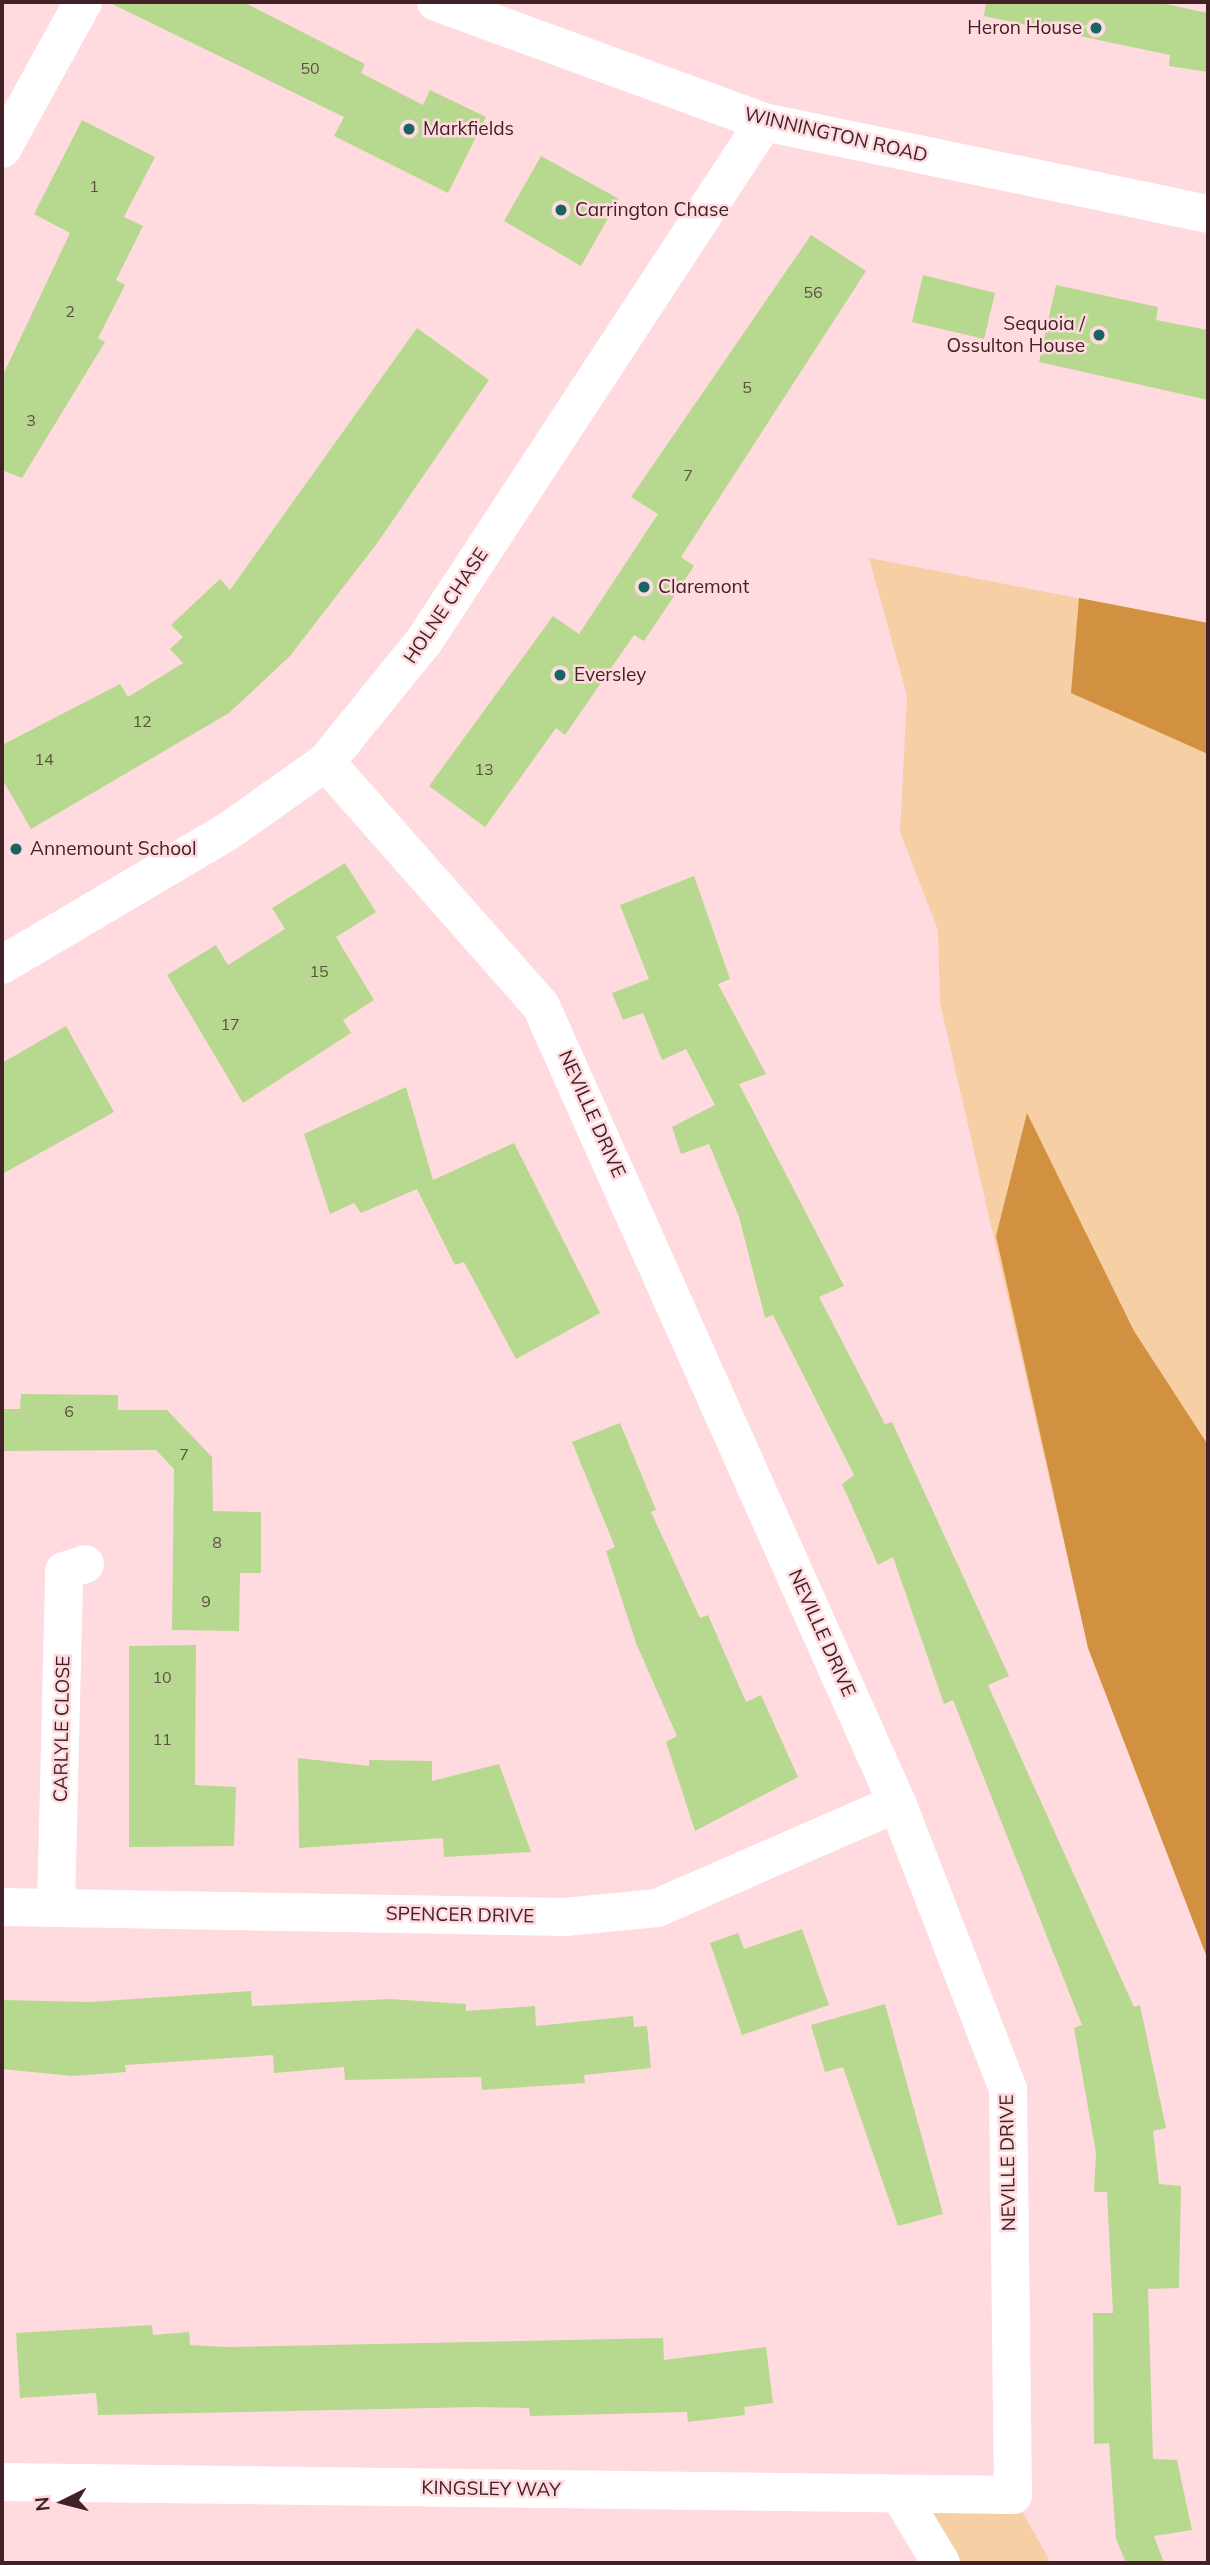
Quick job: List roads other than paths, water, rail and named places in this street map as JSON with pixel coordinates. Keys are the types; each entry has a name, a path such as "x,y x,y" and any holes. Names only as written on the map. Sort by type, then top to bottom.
{"street":[{"path":"2,149 83,2"},
{"name":"WINNINGTON ROAD","path":"436,2 764,122 1208,214"},
{"name":"HOLNE CHASE","path":"2,965 227,832 326,762 424,641 764,122"},
{"name":"NEVILLE DRIVE","path":"326,762 541,1006 897,1802 1008,2089 1013,2495 900,2495"},
{"name":"CARLYLE CLOSE","path":"55,1908 64,1571 85,1564"},
{"name":"SPENCER DRIVE","path":"2,1907 565,1917 657,1908 897,1802"},
{"name":"KINGSLEY WAY","path":"2,2482 900,2495"},
{"path":"900,2495 941,2563"}],"place":[{"name":"Heron House","path":"1096,28"},
{"name":"Markfields","path":"409,129"},
{"name":"Carrington Chase","path":"561,210"},
{"name":"Sequoia / Ossulton House","path":"1099,335"},
{"name":"Claremont","path":"644,587"},
{"name":"Eversley","path":"560,675"},
{"name":"Annemount School","path":"16,849"}]}
